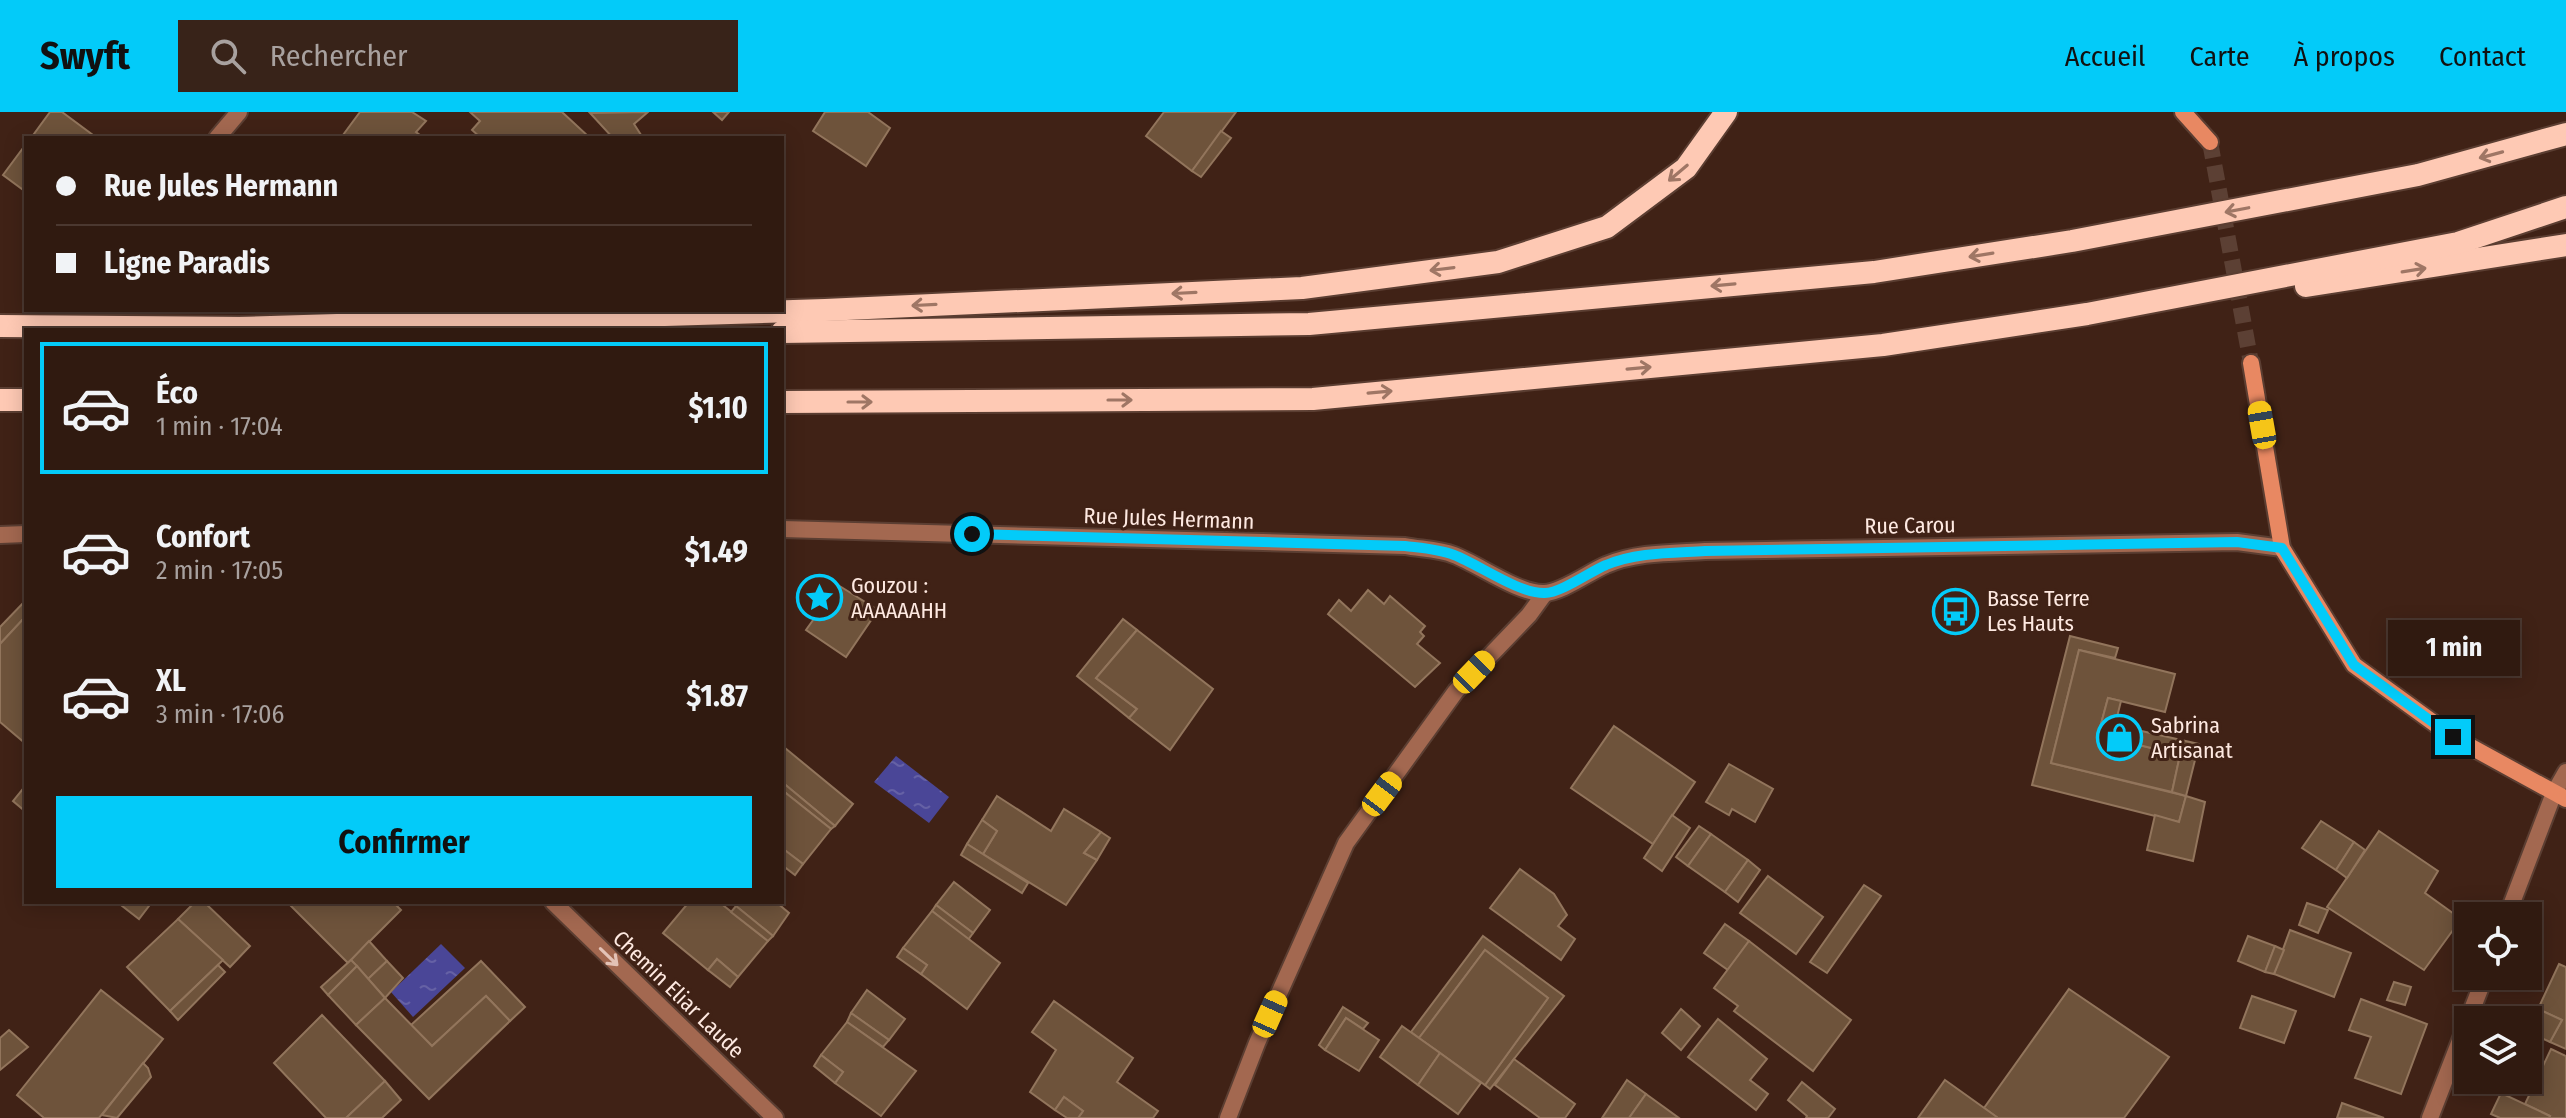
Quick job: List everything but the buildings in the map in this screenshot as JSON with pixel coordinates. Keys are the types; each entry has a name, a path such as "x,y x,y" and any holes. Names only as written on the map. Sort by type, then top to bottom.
{"highway":[{"path":"784,311 1302,288 1498,262 1607,227 1686,168 1726,112"},
{"path":"784,332 1309,324 1874,272 2072,241 2418,175 2566,134"},
{"path":"784,402 1313,399 1883,345 2087,314 2458,243 2566,207"},
{"path":"2087,314 2204,302 2566,245"},
{"path":"0,326 239,328 760,312"},
{"path":"0,400 24,400"}],"main road":[{"path":"2183,112 2210,142 2201,112"},
{"path":"2251,363 2282,548 2354,665 2453,737 2560,796"}],"street":[{"path":"219,136 239,112"},
{"name":"Rue Jules Hermann","path":"784,529 1405,546 1449,553 1476,564 1504,582 1545,593"},
{"path":"0,535 24,534"},
{"name":"Rue Carou","path":"1545,593 1607,564 1641,556 1705,551 2237,542 2282,548"},
{"path":"1228,1118 1257,1043 1346,843 1456,691 1529,615 1545,593"},
{"path":"2513,902 2560,796 2566,772"},
{"name":"Chemin Eliar Laude","path":"555,904 775,1118"},
{"path":"2430,1118 2454,1056"}],"water":[{"path":"896,756 949,797 929,823 874,782"},
{"path":"441,944 465,968 413,1017 391,992"}],"tunnel":[{"path":"2210,142 2251,363"}],"place":[{"name":"Gouzou : AAAAAAHH","path":"820,598"},
{"name":"Basse Terre Les Hauts","path":"1956,611"},
{"name":"Sabrina Artisanat","path":"2120,738"}],"route":[{"path":"972,534 1405,546 1449,553 1476,564 1504,582 1545,593 1607,564 1641,556 1705,551 2237,542 2282,548 2354,665 2453,737"}]}
